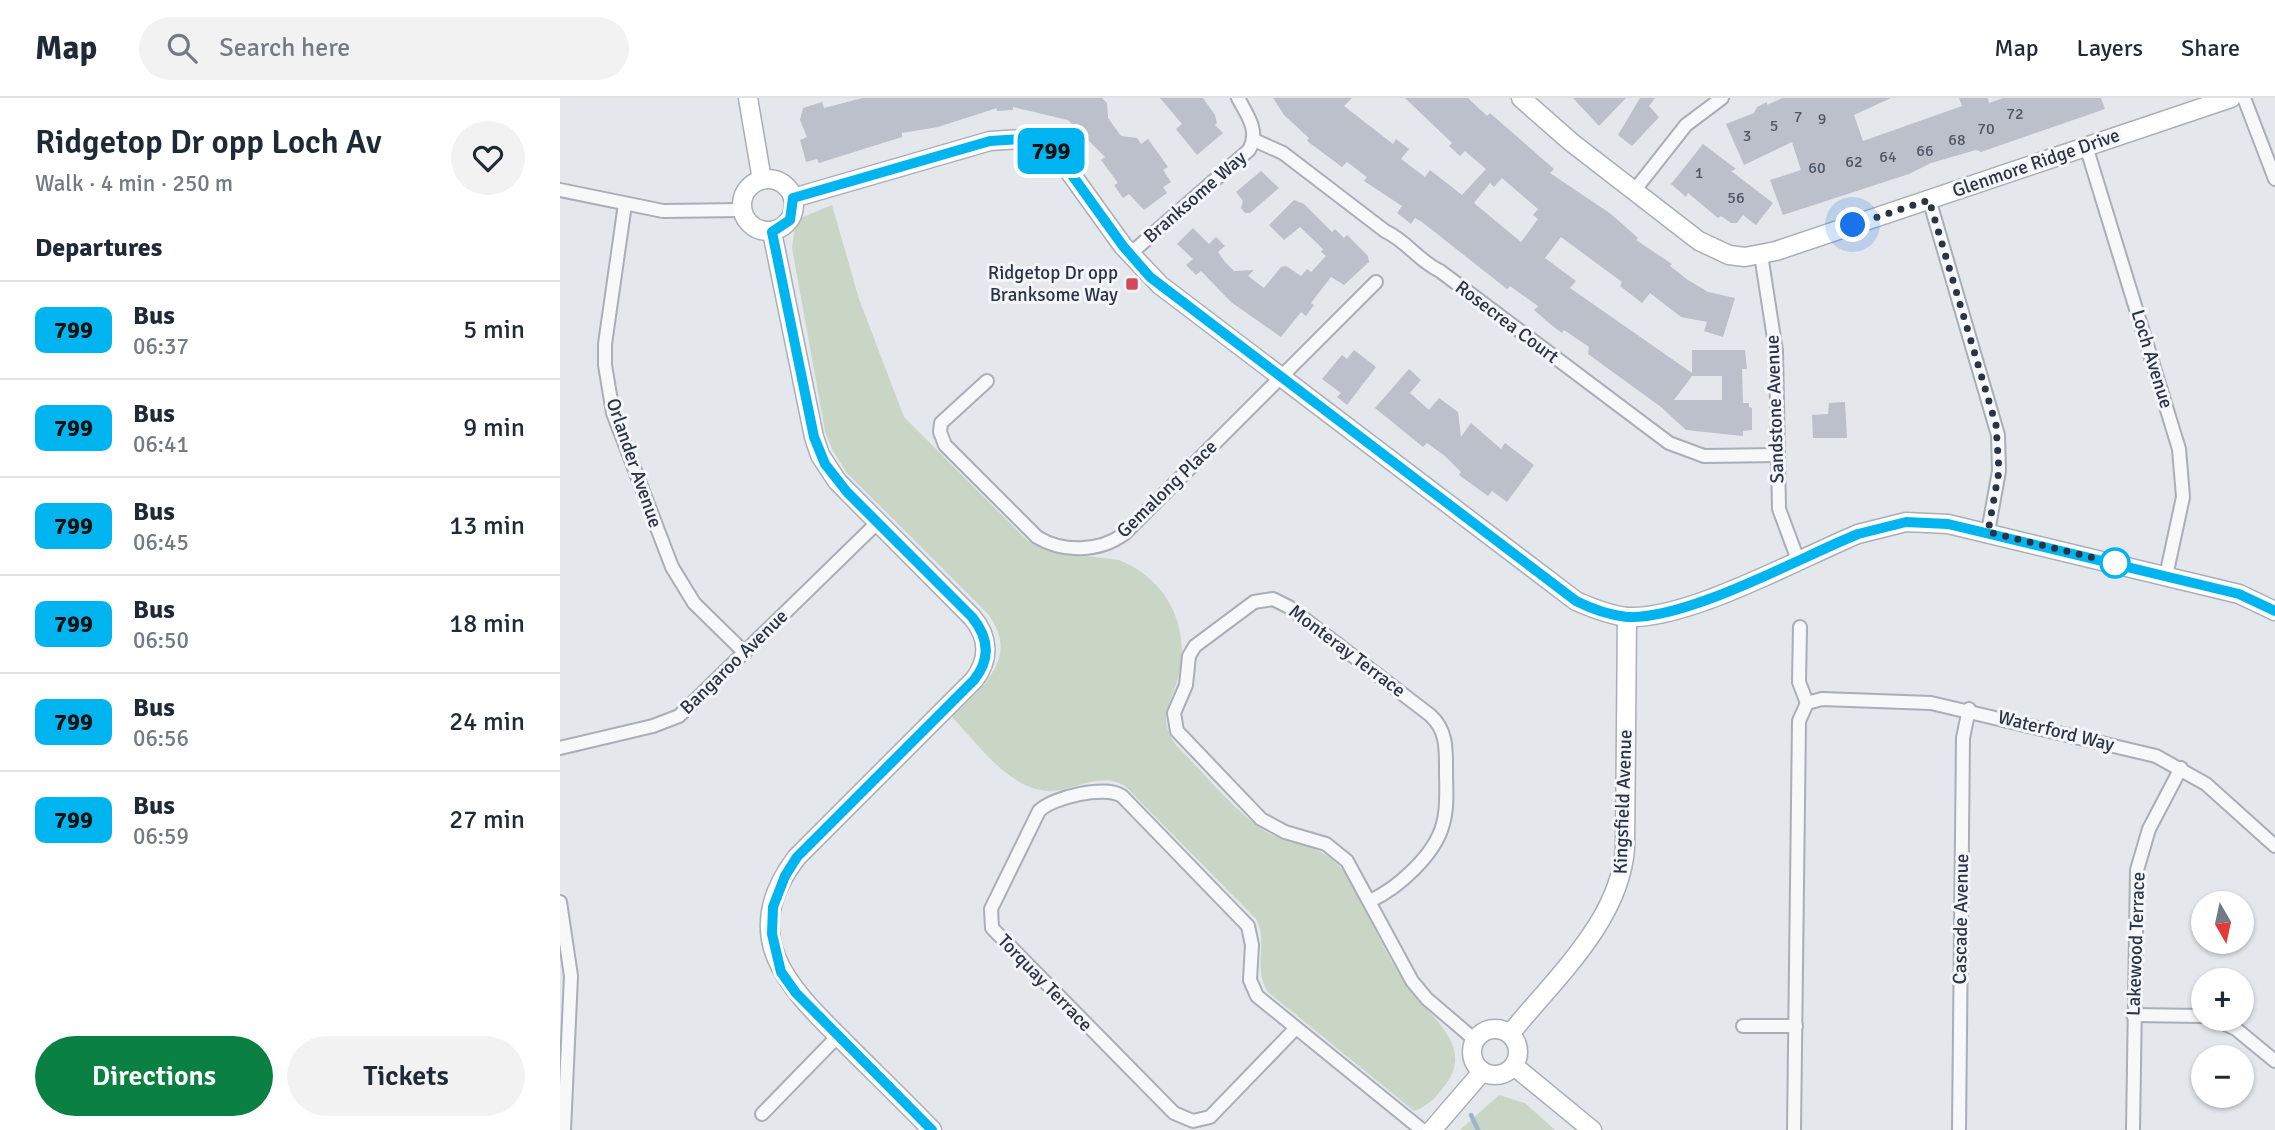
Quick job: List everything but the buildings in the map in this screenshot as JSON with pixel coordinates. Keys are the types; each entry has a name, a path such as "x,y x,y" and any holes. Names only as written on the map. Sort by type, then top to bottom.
{"street":[{"path":"748,98 762,180"},
{"name":"Branksome Way","path":"1129,254 1244,156 1254,140 1252,124 1238,98"},
{"name":"Glenmore Ridge Drive","path":"1521,98 1634,191 1713,249 1745,257 1761,256 2231,98"},
{"path":"1634,191 1686,125 1722,98"},
{"path":"2244,98 2275,179"},
{"path":"793,198 990,141 1023,139 1045,148 1065,163 1129,254 1160,285 1576,601 1608,614 1627,617 1684,609 1858,534 1895,524 1934,522 1988,532 2239,594 2275,611"},
{"name":"Rosecrea Court","path":"1254,140 1283,153 1385,232 1404,240 1419,260 1440,271 1669,443 1704,456 1778,455"},
{"name":"Loch Avenue","path":"2086,146 2179,449 2183,497 2166,576"},
{"path":"762,180 781,183 793,198 790,220 772,232 752,227 742,210 748,188 762,180"},
{"path":"560,190 663,211 742,210"},
{"path":"1929,200 1996,425 1999,471 1988,532"},
{"name":"Orlander Avenue","path":"625,204 605,344 605,365 613,413 682,588 745,653"},
{"path":"772,232 817,447 837,481 972,617 985,638 986,655 974,680 797,857 776,895 772,934 781,972 796,993 932,1130"},
{"name":"Sandstone Avenue","path":"1761,256 1776,351 1779,509 1798,560"},
{"name":"Gemalong Place","path":"987,381 943,420 940,428 942,442 1037,537 1053,544 1090,548 1109,544 1124,534 1377,282"},
{"name":"Bangaroo Avenue","path":"560,748 653,726 679,716 878,522"},
{"name":"Monteray Terrace","path":"1370,901 1399,885 1441,830 1446,800 1446,747 1443,731 1430,715 1289,607 1273,599 1255,602 1193,648 1186,685 1175,709 1175,728 1181,738 1261,819 1285,831 1319,841 1337,851 1351,866 1370,901 1419,991 1475,1040"},
{"name":"Kingsfield Avenue","path":"1510,1034 1604,917 1622,876 1625,848 1627,617"},
{"path":"1794,1130 1800,721 1807,703 1799,682 1800,627"},
{"name":"Waterford Way","path":"1807,703 1822,699 1920,701 1969,709 2135,750 2181,768 2217,792 2275,846"},
{"name":"Cascade Avenue","path":"1959,1130 1963,738 1969,709"},
{"name":"Lakewood Terrace","path":"2133,1130 2133,1015 2138,862 2149,829 2181,768"},
{"name":"Torquay Terrace","path":"1296,1028 1210,1117 1193,1121 1174,1113 999,939 992,928 991,909 1040,811 1051,802 1097,790 1111,791 1122,796 1244,920 1252,939 1249,970 1253,989 1264,1003 1296,1028 1422,1130"},
{"path":"560,902 571,976 564,1130"},
{"path":"2133,1015 2191,1016"},
{"path":"1743,1027 1796,1026"},
{"path":"1495,1029 1510,1034 1519,1053 1514,1066 1502,1075 1482,1072 1473,1061 1475,1040 1488,1030 1495,1029"},
{"path":"2237,1031 2275,1061"},
{"path":"762,1114 838,1036"},
{"path":"1514,1066 1592,1130"},
{"path":"1432,1130 1482,1072"}],"green space":[{"path":"832,205 859,299 904,417 1028,541 1055,552 1119,560 1136,568 1162,591 1177,621 1182,656 1167,710 1170,735 1176,745 1251,821 1274,836 1328,856 1349,878 1402,979 1451,1041 1455,1054 1454,1069 1442,1089 1424,1106 1414,1111 1268,992 1261,974 1261,937 1256,919 1125,786 1104,780 1051,791 1027,786 992,760 952,717 994,670 1001,644 997,629 987,613 846,472 825,431 792,248 796,220"},
{"path":"1499,1095 1525,1103 1555,1130 1460,1130"}],"waterway":[{"path":"1471,1115 1478,1130"}],"bus line":[{"name":"799","path":"932,1130 796,993 781,972 773,944 771,926 776,895 797,857 974,680 985,661 986,648 982,632 972,617 847,492 820,455 772,232 785,226 790,220 793,198 990,141 1023,139 1053,152 1065,163 1123,246 1150,277 1576,601 1608,614 1647,616 1684,609 1858,534 1883,526 1920,521 1988,532 2239,594 2275,611"}],"place":[{"name":"Ridgetop Dr opp Branksome Way","path":"1132,284"}],"route":[{"path":"1853,225 1929,200 1996,425 1999,471 1988,532 2115,563"}]}
